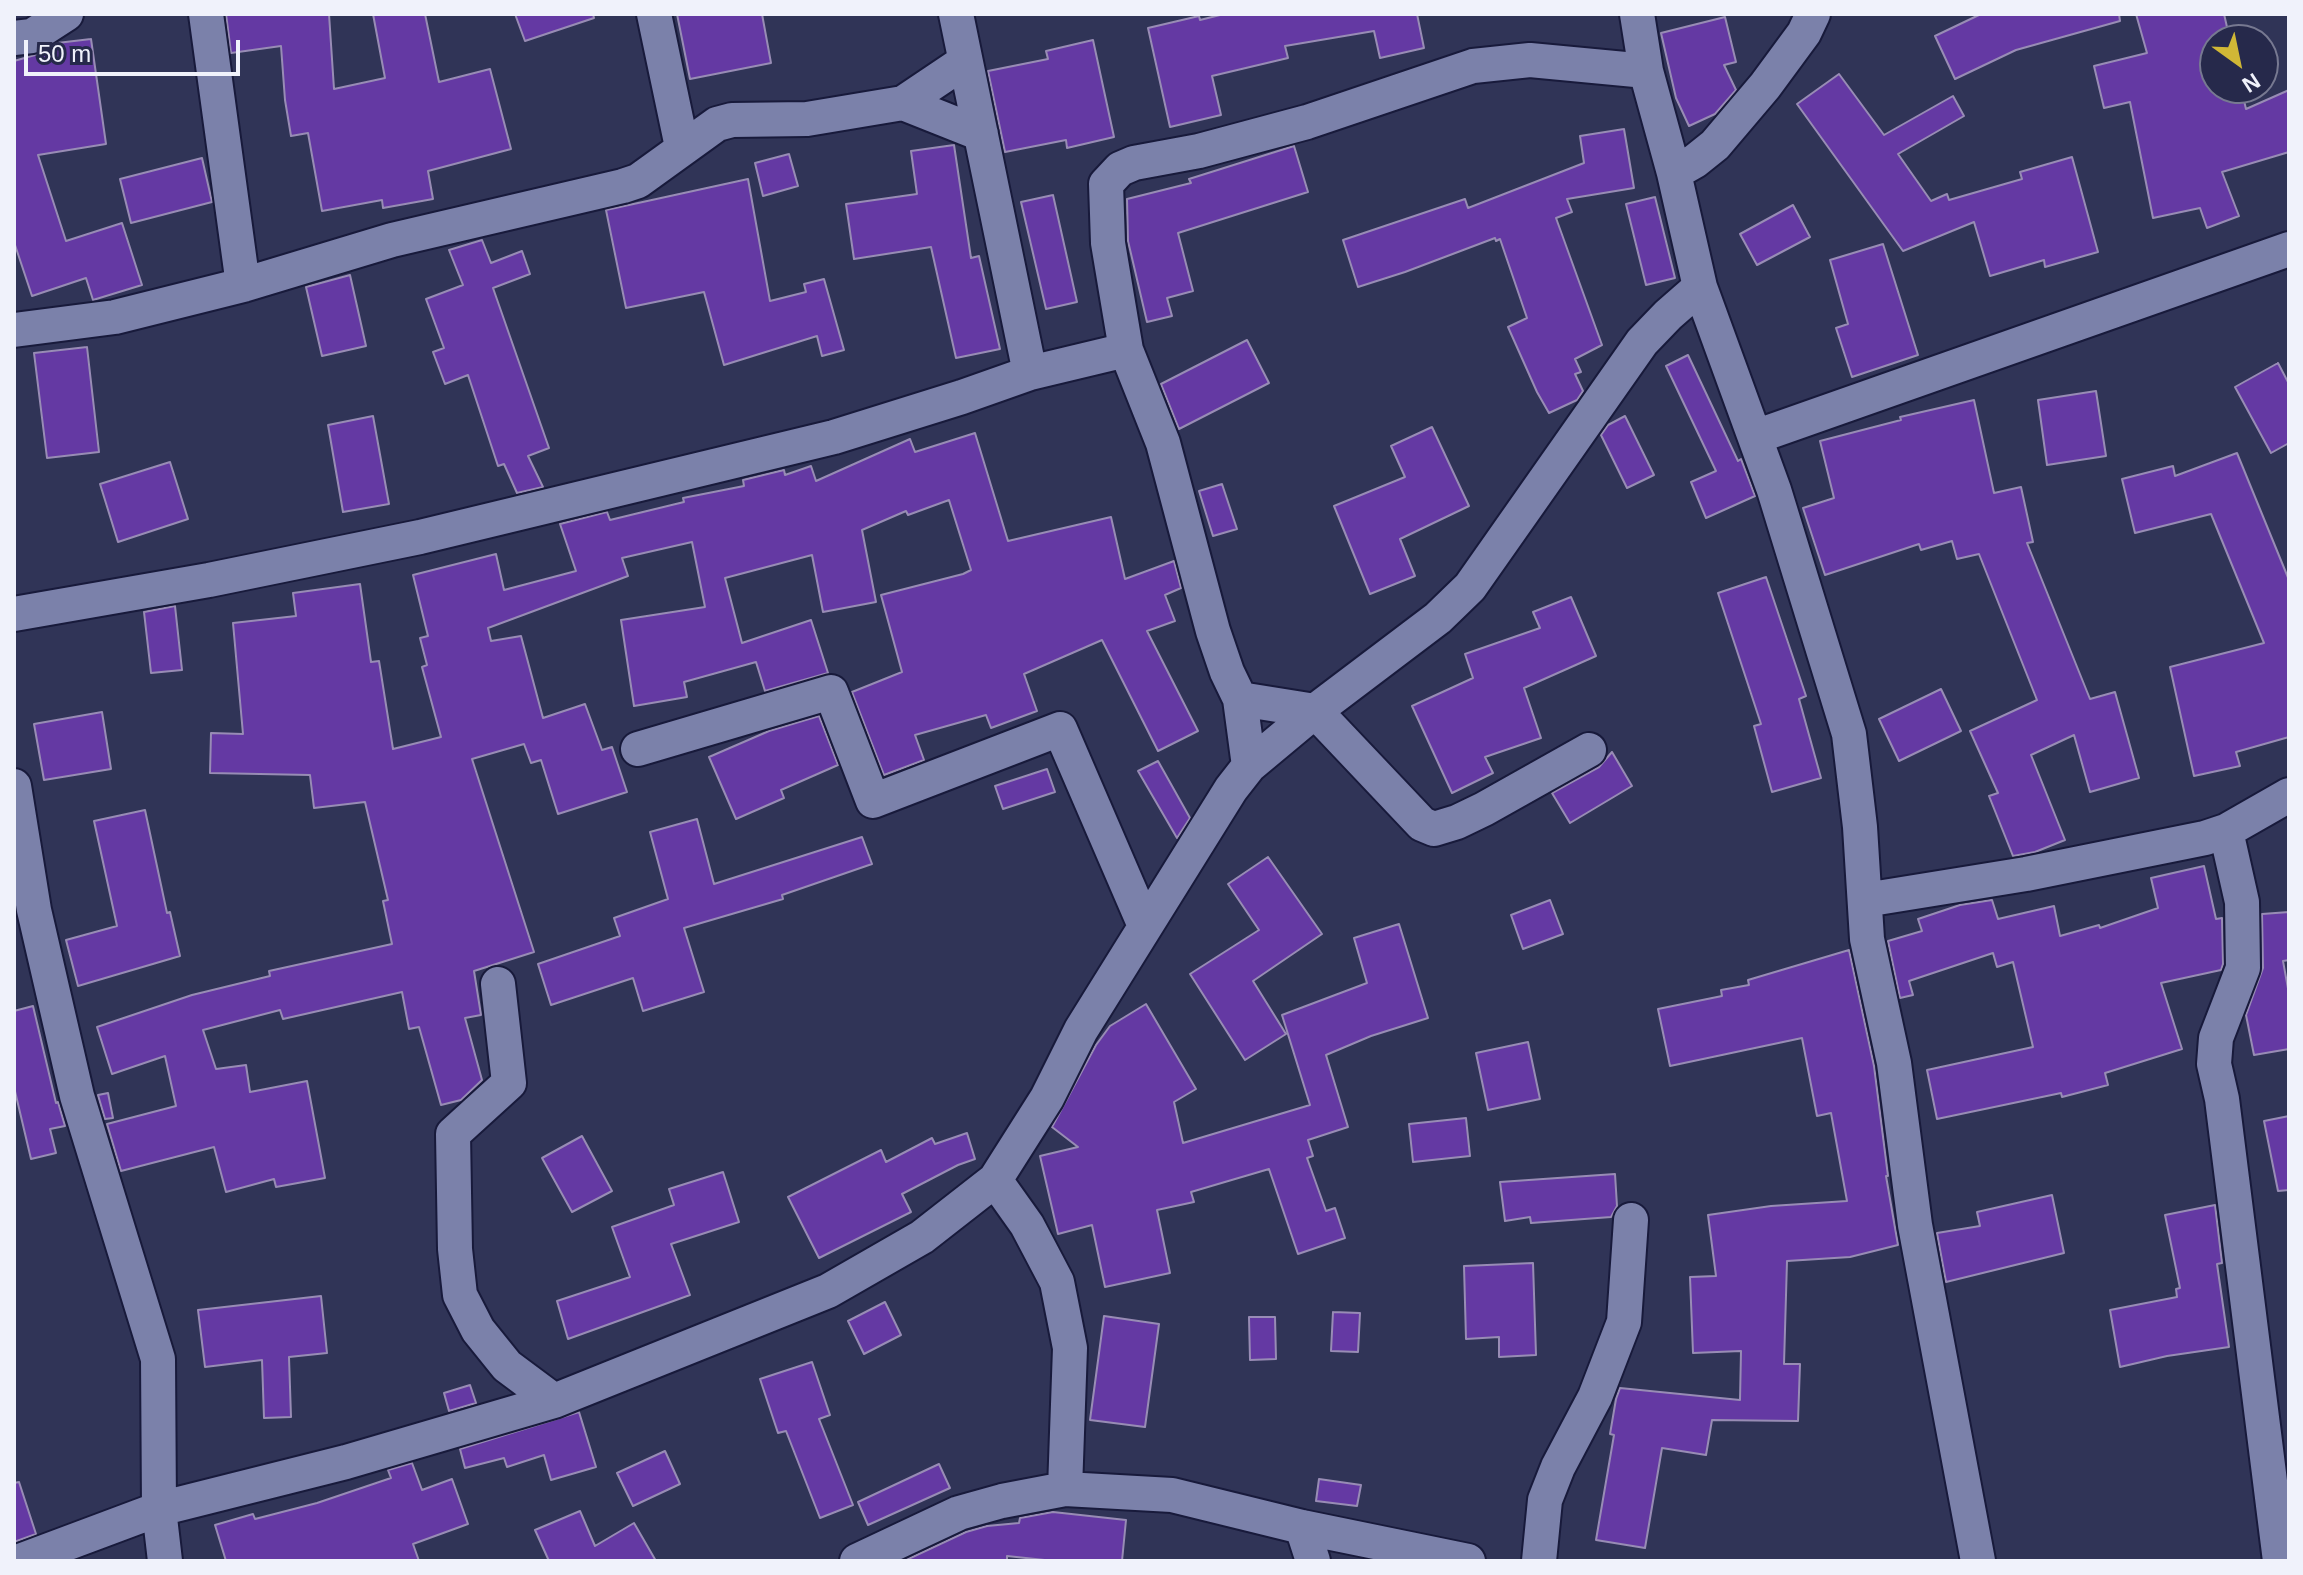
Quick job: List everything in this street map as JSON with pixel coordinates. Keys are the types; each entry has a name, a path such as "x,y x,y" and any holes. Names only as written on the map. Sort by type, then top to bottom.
{"street":[{"path":"14,38 32,36 66,14"},
{"path":"206,14 243,285"},
{"path":"654,14 682,147"},
{"path":"956,14 1030,373"},
{"path":"1637,14 1646,71 1674,173 1700,287 1755,437 1849,734 1860,827 1867,939 1894,1063 1915,1225 1978,1561"},
{"path":"1674,173 1715,145 1765,86 1804,33 1813,14"},
{"path":"1249,766 1240,699 1213,631 1163,443 1126,350 1108,243 1106,184 1120,169 1134,163 1199,151 1307,122 1473,66 1530,60 1646,71"},
{"path":"14,330 115,317 243,285 392,240 623,186 638,181 717,124 732,120 807,119 903,103 964,62"},
{"path":"903,103 981,134"},
{"path":"1755,437 2289,249"},
{"path":"20,1561 159,1509 346,1462 554,1401 828,1291 922,1237 995,1180 1047,1098 1081,1030 1231,789 1249,766 1315,711 1438,618 1470,587 1642,342 1700,287"},
{"path":"14,614 209,580 420,537 834,437 1030,373 1126,350"},
{"path":"638,749 831,692 873,801 1060,729 1145,926"},
{"path":"1240,699 1315,711 1422,824 1434,829 1484,809 1589,750"},
{"path":"14,786 34,910 77,1096 158,1359 159,1509 165,1561"},
{"path":"1865,900 2026,874 2205,838 2226,831 2289,795"},
{"path":"2226,831 2242,902 2243,968 2216,1038 2214,1064 2222,1099 2279,1491 2280,1561"},
{"path":"498,984 509,1083 453,1134 455,1249 460,1295 478,1330 507,1366 554,1401"},
{"path":"995,1180 1027,1225 1057,1282 1070,1348 1065,1489"},
{"path":"1539,1561 1545,1500 1558,1467 1595,1397 1624,1322 1631,1220"},
{"path":"857,1561 959,1513 1065,1489 1172,1495 1302,1527 1468,1561"},
{"path":"1302,1527 1313,1561"}],"building":[{"path":"226,14 329,14 334,89 385,78 373,14 425,14 439,82 490,69 511,149 428,171 433,199 383,208 382,200 322,211 308,133 291,136 281,46 231,53"},
{"path":"515,14 593,14 594,18 525,41"},
{"path":"677,14 762,14 771,63 690,79"},
{"path":"1224,14 1417,14 1424,48 1380,58 1374,31 1285,46 1288,58 1212,76 1221,115 1170,127 1148,28 1199,16 1200,20"},
{"path":"1981,14 2119,14 2120,21 2016,50 1955,79 1935,36"},
{"path":"2136,14 2224,14 2226,24 2199,24 2199,104 2245,104 2246,109 2257,104 2279,104 2279,94 2289,90 2289,152 2222,172 2239,216 2207,228 2200,208 2153,218 2130,102 2104,108 2094,66 2147,53"},
{"path":"1725,17 1736,62 1724,65 1736,90 1715,114 1689,126 1676,98 1661,33"},
{"path":"91,39 106,144 38,155 66,241 122,223 142,285 93,300 86,278 32,296 14,242 14,61 42,53 57,43"},
{"path":"1093,40 1114,137 1067,148 1066,140 1005,152 988,71 1048,59 1046,51"},
{"path":"1839,74 1884,135 1953,96 1964,116 1898,154 1931,201 1947,194 1949,200 2022,179 2020,172 2072,157 2098,252 2045,267 2044,260 1990,276 1974,222 1903,251 1797,104"},
{"path":"1624,129 1634,188 1567,199 1572,212 1556,218 1602,345 1575,359 1581,372 1575,374 1583,391 1577,400 1549,413 1537,392 1508,327 1527,318 1500,239 1496,241 1495,238 1358,287 1343,240 1465,199 1468,208 1584,163 1580,136"},
{"path":"954,145 971,258 979,256 1000,349 956,358 931,247 854,259 846,204 917,194 911,151"},
{"path":"1294,146 1308,192 1178,233 1193,291 1167,298 1172,316 1147,322 1128,241 1127,199 1191,183 1189,179"},
{"path":"789,154 798,186 763,196 755,163"},
{"path":"202,158 212,202 131,223 120,179"},
{"path":"748,179 770,301 806,292 804,284 824,279 844,350 822,356 817,336 724,365 704,292 626,308 606,210"},
{"path":"1053,195 1077,302 1046,309 1021,202"},
{"path":"1655,197 1675,278 1646,285 1626,204"},
{"path":"1793,205 1810,237 1757,265 1740,234"},
{"path":"482,240 491,263 522,251 530,274 493,288 549,448 528,456 543,487 517,493 504,464 498,466 468,375 445,384 433,352 444,348 426,299 463,285 449,250"},
{"path":"1883,244 1918,355 1852,377 1836,328 1848,324 1830,260"},
{"path":"350,275 366,346 322,356 306,287"},
{"path":"1247,340 1269,383 1179,429 1161,384"},
{"path":"87,347 99,452 47,458 34,353"},
{"path":"1688,355 1738,461 1741,459 1755,496 1706,518 1691,482 1716,471 1666,366"},
{"path":"2278,363 2289,384 2289,443 2271,453 2235,387"},
{"path":"2096,391 2106,456 2047,465 2038,400"},
{"path":"1974,400 1994,493 2021,487 2033,542 2027,543 2090,699 2115,692 2139,778 2090,792 2074,735 2031,755 2065,840 2035,852 2013,856 1989,796 1998,793 1970,731 2037,700 1979,554 1957,559 1952,541 1921,550 1919,544 1825,575 1803,508 1834,498 1820,441 1901,420 1900,417"},
{"path":"373,416 389,504 343,512 328,425"},
{"path":"1625,416 1654,475 1627,488 1601,435 1608,425"},
{"path":"1432,427 1469,506 1400,539 1415,576 1370,594 1334,506 1405,477 1391,446"},
{"path":"975,433 1008,541 1111,517 1125,579 1174,561 1181,588 1165,595 1175,621 1147,631 1198,731 1158,751 1102,640 1024,674 1037,711 991,728 986,715 915,735 924,760 884,775 852,692 902,672 881,595 971,570 949,500 908,515 906,511 862,530 876,602 823,612 812,555 725,578 742,643 811,620 828,673 765,691 756,662 684,682 687,697 634,706 621,620 705,607 692,542 622,558 628,576 488,628 491,641 521,636 543,718 585,704 602,750 612,747 627,792 558,814 541,760 531,763 524,744 472,759 534,952 474,971 481,1015 465,1018 482,1080 461,1100 441,1105 419,1027 409,1029 402,992 283,1019 280,1010 203,1030 216,1069 246,1065 250,1092 307,1081 325,1178 276,1187 274,1179 226,1192 214,1147 121,1171 107,1124 176,1106 165,1056 112,1074 97,1027 192,995 270,976 269,971 392,944 383,901 388,900 365,802 314,808 310,775 210,773 211,733 243,734 233,623 296,616 293,593 360,584 371,662 379,661 393,749 441,737 422,667 427,665 420,638 428,636 413,575 496,554 504,590 576,571 560,524 607,512 610,520 684,502 683,498 744,486 743,480 784,470 785,475 811,466 816,481 910,439 915,452"},
{"path":"2237,453 2289,580 2289,737 2236,752 2240,766 2194,776 2170,667 2264,643 2211,514 2135,533 2122,479 2173,466 2175,476"},
{"path":"170,462 188,519 118,542 100,484"},
{"path":"1222,484 1237,529 1213,536 1199,491"},
{"path":"1766,577 1806,696 1799,699 1821,778 1772,792 1754,726 1761,724 1718,593"},
{"path":"1571,597 1596,656 1524,688 1541,738 1485,757 1493,773 1452,793 1412,706 1473,678 1465,654 1540,628 1533,612"},
{"path":"175,606 182,670 151,673 144,612"},
{"path":"1941,689 1961,731 1899,761 1879,719"},
{"path":"102,712 111,769 44,780 34,724"},
{"path":"819,716 838,765 781,790 784,798 736,819 709,757 769,731"},
{"path":"1612,752 1632,786 1570,823 1552,793 1599,767"},
{"path":"1158,761 1190,818 1177,838 1138,771"},
{"path":"1047,769 1055,792 1003,809 995,786"},
{"path":"145,810 167,913 170,912 180,956 78,986 66,940 117,926 94,821"},
{"path":"697,819 714,884 862,837 872,864 782,895 783,899 684,928 704,992 643,1011 633,978 551,1005 538,964 620,936 614,918 668,899 650,832"},
{"path":"1268,857 1322,934 1253,981 1286,1034 1245,1060 1190,974 1259,930 1228,884"},
{"path":"2204,866 2216,919 2222,918 2223,964 2221,970 2161,983 2182,1049 2105,1073 2108,1085 2062,1097 2061,1093 1937,1119 1927,1070 2033,1047 2013,962 1997,967 1993,953 1909,981 1913,995 1900,998 1888,941 1922,931 1918,919 1960,905 1992,900 1998,919 2054,906 2060,936 2099,925 2100,928 2158,908 2151,878"},
{"path":"1550,900 1563,934 1523,949 1511,915"},
{"path":"2289,912 2289,960 2283,961 2289,994 2289,1049 2254,1055 2246,1015 2263,968 2262,914"},
{"path":"1399,924 1428,1018 1371,1036 1326,1055 1348,1127 1308,1140 1313,1156 1307,1158 1326,1211 1335,1208 1345,1238 1298,1254 1269,1169 1191,1192 1194,1202 1157,1210 1170,1273 1105,1287 1092,1225 1058,1234 1040,1156 1078,1147 1052,1127 1096,1045 1110,1026 1146,1004 1196,1089 1174,1102 1183,1143 1310,1105 1282,1015 1367,983 1354,938"},
{"path":"1849,950 1874,1066 1886,1176 1898,1245 1850,1257 1787,1261 1784,1364 1800,1364 1798,1421 1712,1420 1706,1455 1662,1448 1645,1548 1596,1540 1614,1435 1610,1434 1620,1388 1740,1400 1741,1351 1693,1353 1690,1277 1716,1276 1708,1215 1771,1206 1847,1201 1831,1113 1817,1116 1802,1038 1670,1066 1658,1009 1722,996 1721,990 1749,985 1748,980"},
{"path":"33,1006 56,1103 65,1126 50,1129 56,1153 31,1159 14,1087 14,1011"},
{"path":"1528,1042 1540,1099 1488,1110 1476,1053"},
{"path":"108,1093 113,1118 105,1119 98,1095"},
{"path":"2289,1116 2289,1190 2278,1191 2264,1121"},
{"path":"1466,1118 1470,1156 1413,1162 1409,1124"},
{"path":"967,1133 975,1159 902,1194 911,1212 819,1258 788,1197 881,1150 886,1162 932,1138 935,1144"},
{"path":"582,1136 612,1191 572,1212 542,1158"},
{"path":"723,1172 739,1222 671,1244 690,1295 568,1339 557,1301 630,1277 612,1227 674,1205 669,1189"},
{"path":"1615,1174 1617,1206 1611,1217 1531,1223 1530,1217 1505,1221 1500,1182"},
{"path":"2052,1195 2064,1253 1946,1282 1937,1233 1980,1226 1977,1212"},
{"path":"2215,1205 2222,1263 2217,1264 2229,1347 2120,1367 2110,1310 2177,1297 2176,1289 2180,1288 2165,1215"},
{"path":"1533,1263 1536,1355 1499,1357 1499,1337 1466,1339 1464,1266"},
{"path":"321,1296 327,1353 289,1357 291,1417 264,1418 262,1360 205,1367 198,1310"},
{"path":"885,1302 901,1335 864,1354 848,1321"},
{"path":"1333,1312 1360,1313 1358,1352 1331,1351"},
{"path":"1104,1316 1159,1324 1145,1427 1090,1420"},
{"path":"1249,1317 1275,1317 1276,1359 1250,1360"},
{"path":"812,1362 830,1415 819,1419 853,1505 820,1518 786,1431 778,1433 760,1379"},
{"path":"470,1385 476,1403 449,1411 444,1393"},
{"path":"579,1412 596,1467 551,1480 544,1455 507,1467 504,1458 465,1468 460,1449"},
{"path":"665,1451 680,1484 633,1506 617,1473"},
{"path":"412,1463 422,1490 452,1479 468,1524 413,1544 419,1561 226,1561 215,1525 253,1514 255,1519 317,1503 391,1478 388,1470"},
{"path":"939,1464 950,1488 868,1525 858,1502"},
{"path":"1319,1479 1361,1485 1357,1506 1316,1501"},
{"path":"19,1482 36,1534 14,1542 14,1483"},
{"path":"580,1511 595,1546 634,1523 656,1561 549,1561 535,1530"},
{"path":"1053,1512 1126,1520 1122,1561 1054,1561 1007,1556 1007,1561 904,1561 966,1532 1019,1523 1020,1518"}]}
